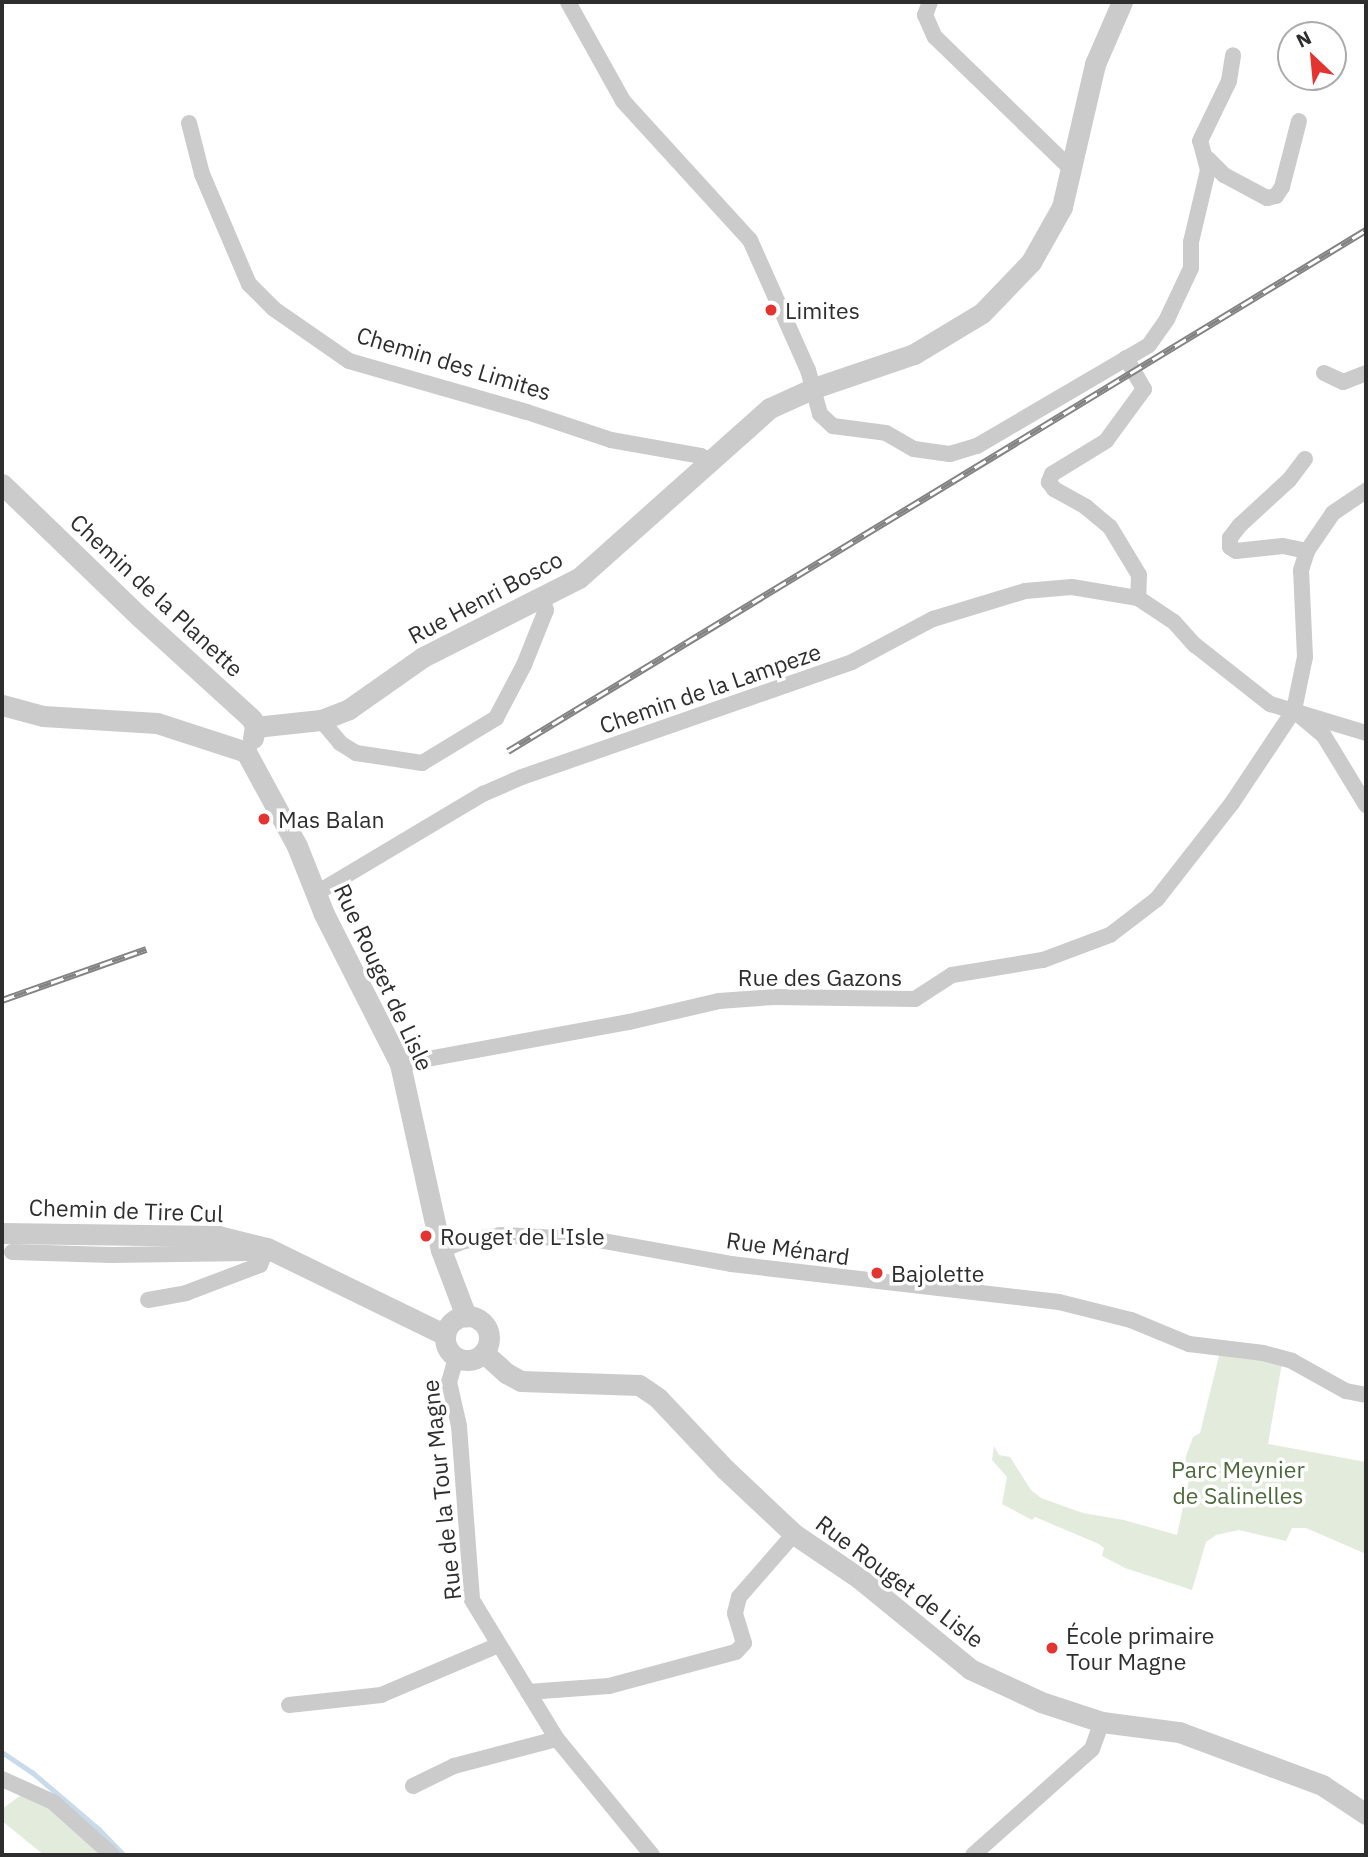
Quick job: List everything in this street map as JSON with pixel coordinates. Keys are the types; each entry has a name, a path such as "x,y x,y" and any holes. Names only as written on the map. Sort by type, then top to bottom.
{"street":[{"path":"568,2 623,101 750,240 814,388 820,414 834,426 886,433 914,449 950,454 977,446 1128,361 1149,345 1167,319 1191,268 1191,242 1208,170 1208,159"},
{"path":"930,2 925,15 934,37 1071,169"},
{"path":"814,388 914,354 982,313 1031,262 1062,207 1095,64 1122,2"},
{"path":"1233,55 1229,81 1200,141 1208,159 1224,175 1267,198 1276,195 1282,187 1299,121"},
{"name":"Chemin des Limites","path":"189,123 202,174 250,284 275,309 349,361 527,412 611,440 701,456 709,461"},
{"path":"1128,361 1144,389 1106,441 1052,474 1049,482 1054,489 1086,507 1110,527 1139,575 1139,598 1174,622 1195,645 1270,704 1366,733"},
{"path":"1324,373 1343,382 1366,373"},
{"name":"Rue Henri Bosco","path":"255,727 321,719 349,709 423,657 579,578 770,408 814,388"},
{"path":"1305,459 1289,480 1240,524 1230,538 1230,547 1236,551 1283,546 1307,551"},
{"name":"Chemin de la Planette","path":"2,484 141,618 252,719 255,727"},
{"path":"1294,710 1305,657 1300,570 1307,551 1333,513 1366,491"},
{"name":"Chemin de la Lampeze","path":"315,894 483,794 522,777 839,667 933,619 1025,591 1072,587 1139,598"},
{"path":"321,719 340,743 356,753 422,763 496,718 524,665 542,621 546,610 542,599"},
{"path":"2,705 43,716 157,723 246,752 255,727"},
{"path":"1294,710 1324,736 1366,805"},
{"name":"Rue des Gazons","path":"400,1064 629,1022 719,1001 774,997 915,999 952,975 1043,960 1110,935 1157,899 1232,803 1294,710"},
{"name":"Rue Rouget de Lisle","path":"246,752 297,846 324,914 400,1064 441,1250 466,1316"},
{"name":"Chemin de Tire Cul","path":"2,1233 218,1237 267,1248 288,1255 445,1335"},
{"name":"Rue Ménard","path":"441,1250 464,1241 501,1235 598,1240 731,1264 1059,1302 1131,1320 1189,1344 1263,1353 1292,1362 1346,1391 1366,1395"},
{"path":"12,1252 221,1254 249,1253 267,1248"},
{"path":"148,1300 186,1293 260,1265 267,1248"},
{"path":"466,1316 478,1319 487,1328 489,1341 484,1353 468,1360 456,1358 447,1348 445,1335 452,1322 466,1316"},
{"name":"Rue Rouget de Lisle","path":"484,1353 506,1373 521,1381 639,1385 658,1398 725,1469 794,1534 859,1578 970,1670 1041,1702 1102,1722 1179,1732 1322,1785 1366,1814"},
{"name":"Rue de la Tour Magne","path":"456,1358 449,1382 459,1426 472,1600 557,1739 652,1855"},
{"path":"528,1692 609,1686 736,1652 744,1643 735,1613 738,1597 794,1534"},
{"path":"289,1705 381,1695 499,1644"},
{"path":"972,1855 1091,1749 1102,1722"},
{"path":"412,1786 454,1766 557,1739"},
{"path":"2,1779 53,1802 112,1855"}],"green space":[{"name":"Parc Meynier de Salinelles","path":"1220,1352 1282,1363 1268,1444 1366,1462 1366,1554 1306,1528 1292,1528 1286,1541 1239,1530 1216,1535 1206,1542 1192,1590 1125,1568 1102,1556 1104,1548 1099,1544 1035,1517 1032,1520 1002,1504 1007,1477 992,1460 994,1446 999,1455 1010,1457 1031,1490 1041,1498 1083,1513 1124,1520 1177,1535 1190,1475 1185,1464 1186,1456 1193,1437 1200,1433"},
{"path":"25,1792 77,1827 102,1855 44,1855 2,1821 2,1809"}],"waterway":[{"path":"2,1752 32,1772 99,1829 124,1855"}],"railway":[{"path":"508,751 1366,230"},
{"path":"2,1000 146,949"}],"place":[{"name":"Limites","path":"771,310"},
{"name":"Mas Balan","path":"264,819"},
{"name":"Rouget de L'Isle","path":"426,1236"},
{"name":"Bajolette","path":"877,1273"},
{"name":"École primaire Tour Magne","path":"1052,1648"}]}
